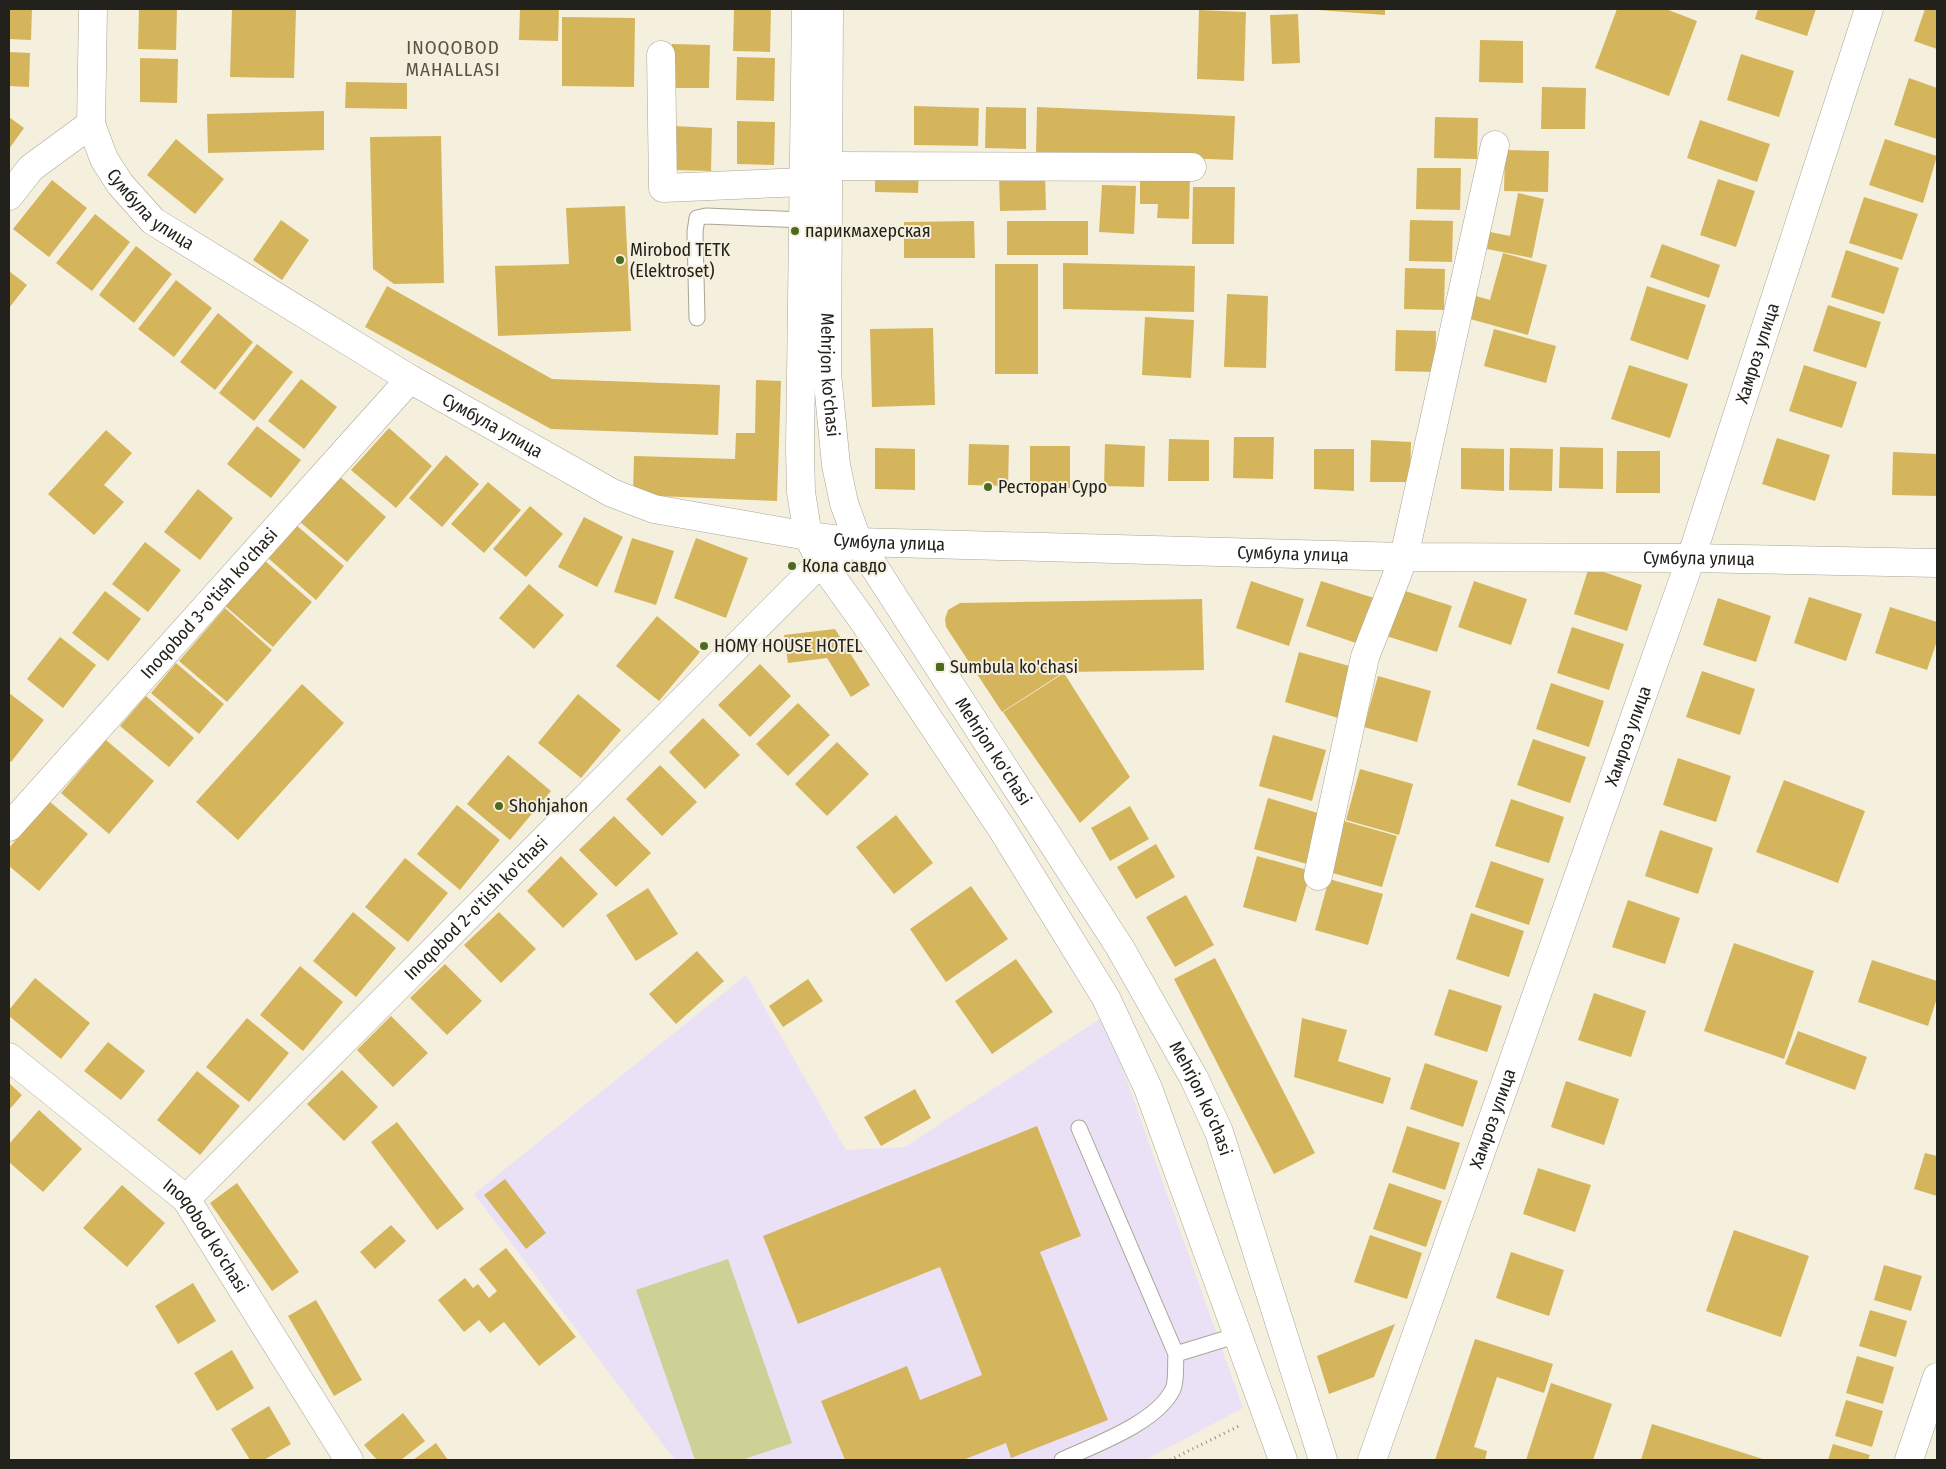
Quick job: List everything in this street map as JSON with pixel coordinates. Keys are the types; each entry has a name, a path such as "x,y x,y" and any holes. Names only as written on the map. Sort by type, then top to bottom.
{"street":[{"name":"Сумбула улица","path":"92,9 91,124 104,159 120,184 153,220 410,379 612,492 654,510 808,536 858,542 1404,557 1691,558 1937,563"},
{"name":"Mehrjon ko'chasi","path":"806,9 800,450 801,492 808,536 820,562 862,619 1002,830 1106,998 1148,1088 1283,1460"},
{"name":"Mehrjon ko'chasi","path":"829,9 827,373 836,466 844,503 858,542 1113,938 1194,1078 1219,1132 1323,1460"},
{"name":"Хамроз улица","path":"1372,1460 1691,558 1870,9"},
{"path":"660,55 663,188 804,182"},
{"path":"9,196 31,168 91,124"},
{"path":"1318,876 1365,657 1404,557 1495,145"},
{"path":"827,166 1192,167"},
{"name":"Inoqobod 3-o'tish ko'chasi","path":"9,828 410,379"},
{"name":"Inoqobod 2-o'tish ko'chasi","path":"186,1199 820,562 858,542"},
{"name":"Inoqobod ko'chasi","path":"9,1057 186,1199 349,1460"},
{"path":"1908,1460 1937,1377"}],"lane":[{"path":"698,318 695,232 698,218 706,216 803,220"},
{"path":"1062,1460 1136,1425 1155,1410 1173,1389 1176,1354 1079,1128"},
{"path":"1176,1354 1238,1335"}],"path":[{"path":"1170,1460 1265,1414"}],"shaded area":[{"path":"746,975 846,1150 905,1147 1104,1016 1243,1408 1145,1460 675,1460 474,1194"}],"green space":[{"path":"728,1259 792,1443 742,1460 695,1460 636,1290"}],"building":[{"path":"9,9 32,9 31,40 9,39"},
{"path":"139,9 177,9 176,50 138,49"},
{"path":"232,9 296,10 294,78 230,77"},
{"path":"520,9 559,9 558,41 519,40"},
{"path":"734,9 771,9 770,52 733,51"},
{"path":"1304,9 1385,9 1385,15"},
{"path":"1617,9 1666,9 1697,21 1669,96 1595,68"},
{"path":"1758,9 1816,9 1807,36 1755,19"},
{"path":"1925,9 1937,9 1937,49 1914,41"},
{"path":"1199,10 1246,12 1244,81 1197,79"},
{"path":"1298,14 1300,63 1272,64 1270,15"},
{"path":"562,17 635,18 634,87 562,86"},
{"path":"1480,40 1523,41 1523,83 1479,82"},
{"path":"672,44 710,45 709,88 671,88"},
{"path":"9,52 30,53 29,87 9,86"},
{"path":"1741,54 1794,71 1779,117 1727,100"},
{"path":"737,57 775,58 774,101 736,100"},
{"path":"140,58 178,59 177,103 140,102"},
{"path":"1909,78 1937,88 1937,139 1894,125"},
{"path":"346,82 407,83 407,109 345,108"},
{"path":"1542,87 1586,88 1585,129 1541,129"},
{"path":"914,106 979,108 978,146 914,145"},
{"path":"986,107 1026,108 1026,149 985,148"},
{"path":"1037,107 1235,116 1233,160 1036,152"},
{"path":"324,111 324,150 208,153 207,114"},
{"path":"9,117 24,128 9,149"},
{"path":"1435,117 1478,118 1477,159 1434,158"},
{"path":"1700,120 1770,144 1757,182 1687,158"},
{"path":"737,121 775,122 774,165 737,164"},
{"path":"674,126 712,128 711,171 673,170"},
{"path":"441,136 444,283 394,284 373,269 370,137"},
{"path":"176,139 224,179 195,214 147,175"},
{"path":"1885,139 1937,156 1923,203 1869,185"},
{"path":"1505,150 1549,151 1548,192 1504,191"},
{"path":"875,168 919,168 918,193 875,192"},
{"path":"1417,168 1461,168 1460,210 1416,209"},
{"path":"1140,171 1190,172 1189,219 1157,218 1158,204 1140,204"},
{"path":"1045,174 1046,210 1000,211 999,175"},
{"path":"1718,179 1755,191 1736,247 1700,235"},
{"path":"52,180 87,208 49,257 13,229"},
{"path":"1102,185 1136,186 1134,234 1099,232"},
{"path":"1193,187 1235,187 1234,244 1192,244"},
{"path":"1518,193 1544,199 1532,258 1487,249 1490,232 1510,236"},
{"path":"1864,197 1918,214 1902,260 1849,243"},
{"path":"625,206 631,331 498,336 495,266 569,264 566,208"},
{"path":"95,214 130,242 92,291 56,263"},
{"path":"281,220 309,240 282,280 253,260"},
{"path":"1410,220 1453,221 1452,262 1409,261"},
{"path":"974,221 975,258 904,258 904,222"},
{"path":"1007,221 1088,221 1088,255 1007,255"},
{"path":"1662,244 1720,265 1709,298 1650,277"},
{"path":"136,246 172,274 134,323 99,295"},
{"path":"1846,250 1899,268 1884,314 1831,297"},
{"path":"1503,253 1547,265 1528,335 1463,317 1469,294 1490,300"},
{"path":"1063,263 1195,266 1194,312 1063,309"},
{"path":"995,264 1038,264 1038,374 995,374"},
{"path":"1405,268 1445,269 1444,310 1404,309"},
{"path":"9,271 27,285 9,308"},
{"path":"176,280 212,308 174,357 138,329"},
{"path":"387,286 552,379 720,385 718,435 551,429 365,327"},
{"path":"1647,286 1706,305 1688,360 1630,340"},
{"path":"1227,294 1268,296 1266,368 1224,367"},
{"path":"1828,305 1881,322 1866,368 1813,351"},
{"path":"218,313 253,342 215,390 180,362"},
{"path":"1145,317 1194,320 1191,378 1142,375"},
{"path":"933,328 935,405 872,407 870,329"},
{"path":"1494,329 1556,346 1546,383 1484,366"},
{"path":"1396,330 1436,331 1435,372 1395,371"},
{"path":"257,344 293,372 254,421 219,393"},
{"path":"1629,365 1688,384 1670,438 1611,419"},
{"path":"1804,365 1857,382 1842,428 1789,411"},
{"path":"301,379 337,407 304,449 268,421"},
{"path":"756,380 781,381 777,501 633,495 634,456 735,459 736,433 755,433"},
{"path":"257,426 301,460 271,498 227,464"},
{"path":"389,428 432,466 396,508 351,470"},
{"path":"106,430 132,453 104,485 124,502 94,535 48,494"},
{"path":"1234,437 1274,437 1273,479 1233,478"},
{"path":"1777,438 1830,455 1815,501 1762,484"},
{"path":"1169,439 1209,440 1209,481 1168,481"},
{"path":"1371,440 1411,442 1410,482 1370,482"},
{"path":"969,444 1009,445 1008,486 968,485"},
{"path":"1105,444 1145,446 1144,487 1104,486"},
{"path":"1030,446 1070,446 1070,488 1030,487"},
{"path":"1560,447 1603,448 1603,489 1559,488"},
{"path":"875,448 915,449 915,490 875,489"},
{"path":"1461,448 1504,449 1504,491 1461,489"},
{"path":"1510,448 1553,449 1552,491 1509,490"},
{"path":"1314,449 1354,449 1354,491 1314,489"},
{"path":"1617,451 1660,451 1660,493 1616,493"},
{"path":"1893,452 1937,454 1937,496 1892,495"},
{"path":"446,455 479,484 442,527 409,498"},
{"path":"338,475 386,517 347,562 299,521"},
{"path":"488,482 521,510 484,553 451,524"},
{"path":"198,489 233,518 200,560 164,532"},
{"path":"530,506 563,534 526,577 493,549"},
{"path":"584,517 623,537 597,587 558,567"},
{"path":"296,525 344,566 316,600 268,558"},
{"path":"632,538 674,551 656,605 614,592"},
{"path":"696,538 748,558 726,618 674,598"},
{"path":"145,542 181,570 148,612 112,584"},
{"path":"264,560 312,602 273,647 224,605"},
{"path":"1589,567 1642,585 1627,631 1574,614"},
{"path":"1251,581 1304,599 1289,646 1236,628"},
{"path":"1321,581 1374,598 1359,644 1306,626"},
{"path":"1474,581 1527,599 1511,645 1458,627"},
{"path":"529,584 564,615 534,649 499,618"},
{"path":"1399,589 1452,606 1437,652 1383,635"},
{"path":"105,591 141,619 108,661 72,633"},
{"path":"1809,597 1862,614 1846,661 1794,643"},
{"path":"1718,598 1771,616 1756,662 1703,645"},
{"path":"1202,599 1204,670 1064,672 1002,712 946,627 945,619 948,610 960,603"},
{"path":"1890,607 1937,622 1937,641 1927,670 1875,653"},
{"path":"225,608 272,650 227,702 179,661"},
{"path":"657,616 700,652 659,701 616,666"},
{"path":"1572,627 1624,644 1609,690 1557,673"},
{"path":"835,629 870,685 851,697 827,658 788,663 784,635"},
{"path":"60,637 96,665 63,708 27,679"},
{"path":"1299,652 1353,667 1338,718 1285,702"},
{"path":"176,663 224,704 199,734 151,693"},
{"path":"760,664 791,696 750,737 718,705"},
{"path":"1702,671 1755,689 1740,735 1686,717"},
{"path":"1064,673 1130,777 1080,823 1003,712"},
{"path":"1378,676 1431,691 1417,742 1364,727"},
{"path":"1551,683 1604,701 1589,747 1536,729"},
{"path":"302,684 344,723 238,840 196,802"},
{"path":"9,693 44,720 11,762 9,761"},
{"path":"578,694 621,730 581,778 538,743"},
{"path":"146,696 194,738 169,767 120,726"},
{"path":"798,703 830,735 788,776 756,744"},
{"path":"703,718 740,755 705,789 669,752"},
{"path":"1273,735 1326,750 1312,801 1259,786"},
{"path":"1533,739 1586,757 1570,803 1517,785"},
{"path":"106,740 154,781 109,834 61,793"},
{"path":"837,742 869,774 827,816 795,784"},
{"path":"508,755 551,791 510,840 467,804"},
{"path":"1678,758 1731,776 1716,822 1663,805"},
{"path":"660,765 697,802 662,836 626,799"},
{"path":"1360,769 1413,784 1399,835 1346,820"},
{"path":"1784,780 1865,811 1838,883 1756,852"},
{"path":"1268,798 1321,814 1307,864 1254,849"},
{"path":"1511,799 1564,817 1549,863 1495,846"},
{"path":"49,801 88,834 39,891 9,866 9,848"},
{"path":"457,805 500,840 460,890 417,854"},
{"path":"1130,806 1149,839 1110,861 1091,828"},
{"path":"896,815 933,863 894,894 856,847"},
{"path":"614,816 651,853 616,887 579,850"},
{"path":"1344,821 1397,836 1382,887 1329,872"},
{"path":"1660,830 1713,848 1698,894 1645,876"},
{"path":"1156,844 1175,877 1136,899 1117,867"},
{"path":"561,856 598,894 563,928 527,891"},
{"path":"1257,856 1311,871 1296,922 1243,907"},
{"path":"405,858 448,893 408,942 365,907"},
{"path":"1491,861 1544,879 1529,925 1475,907"},
{"path":"1329,879 1383,894 1368,945 1315,930"},
{"path":"971,886 1008,939 946,982 910,929"},
{"path":"648,888 678,934 636,961 606,915"},
{"path":"1186,895 1214,945 1175,967 1146,917"},
{"path":"1628,900 1680,918 1665,964 1612,947"},
{"path":"353,912 396,948 356,997 313,961"},
{"path":"499,912 536,949 501,983 464,945"},
{"path":"1471,913 1524,931 1509,977 1456,959"},
{"path":"1734,943 1814,971 1784,1059 1704,1031"},
{"path":"697,951 724,981 676,1024 649,994"},
{"path":"1215,958 1315,1153 1274,1174 1174,979"},
{"path":"1016,959 1053,1012 992,1054 955,1001"},
{"path":"1872,960 1937,981 1937,998 1928,1026 1858,1002"},
{"path":"445,964 482,1001 447,1035 410,998"},
{"path":"300,966 343,1002 303,1051 260,1015"},
{"path":"35,978 90,1023 61,1059 9,1016 9,1010"},
{"path":"808,979 823,1001 783,1027 769,1006"},
{"path":"1449,989 1502,1006 1487,1052 1434,1035"},
{"path":"1594,993 1646,1011 1631,1057 1578,1040"},
{"path":"391,1016 428,1053 393,1087 357,1050"},
{"path":"247,1018 289,1053 249,1102 206,1067"},
{"path":"1302,1018 1347,1030 1338,1061 1391,1078 1383,1104 1294,1077"},
{"path":"1798,1031 1867,1057 1855,1090 1785,1064"},
{"path":"108,1042 145,1071 121,1100 84,1071"},
{"path":"1425,1063 1478,1081 1463,1127 1410,1109"},
{"path":"342,1070 378,1107 344,1141 307,1104"},
{"path":"197,1071 240,1106 200,1155 157,1120"},
{"path":"1566,1081 1619,1099 1604,1145 1551,1127"},
{"path":"9,1083 22,1095 9,1110"},
{"path":"915,1089 931,1118 881,1146 864,1117"},
{"path":"39,1110 82,1149 43,1192 9,1162 9,1144"},
{"path":"397,1122 464,1209 437,1230 371,1142"},
{"path":"1037,1126 1081,1236 1040,1252 1108,1420 1011,1458 1006,1443 963,1460 845,1460 821,1401 907,1366 920,1400 982,1375 940,1267 798,1324 763,1236"},
{"path":"1407,1126 1460,1143 1445,1190 1392,1172"},
{"path":"1925,1153 1937,1156 1937,1196 1914,1189"},
{"path":"1538,1168 1591,1185 1575,1232 1523,1214"},
{"path":"505,1179 546,1233 526,1249 484,1195"},
{"path":"237,1183 299,1272 272,1291 210,1203"},
{"path":"1389,1183 1442,1201 1426,1247 1373,1229"},
{"path":"122,1185 165,1223 127,1267 83,1228"},
{"path":"391,1225 406,1241 375,1269 360,1252"},
{"path":"1734,1230 1809,1256 1781,1337 1706,1311"},
{"path":"1370,1235 1422,1253 1407,1299 1354,1282"},
{"path":"506,1248 576,1337 539,1366 504,1322 490,1333 479,1320 464,1332 438,1300 465,1278 473,1288 478,1284 489,1298 497,1291 479,1269"},
{"path":"1511,1252 1564,1270 1549,1316 1496,1298"},
{"path":"1884,1265 1922,1276 1911,1311 1874,1300"},
{"path":"193,1283 216,1321 178,1344 155,1306"},
{"path":"316,1300 362,1380 334,1396 288,1316"},
{"path":"1870,1310 1907,1321 1896,1357 1859,1346"},
{"path":"1395,1324 1374,1377 1329,1394 1317,1356"},
{"path":"1475,1339 1553,1364 1544,1393 1497,1377 1474,1447 1487,1451 1485,1460 1435,1460"},
{"path":"232,1350 254,1388 217,1411 194,1373"},
{"path":"1857,1356 1894,1367 1883,1404 1846,1393"},
{"path":"1551,1383 1612,1404 1593,1460 1526,1460"},
{"path":"1846,1400 1883,1411 1872,1447 1835,1436"},
{"path":"269,1406 291,1444 264,1460 250,1460 231,1429"},
{"path":"403,1413 425,1441 401,1460 377,1460 364,1445"},
{"path":"1652,1424 1766,1460 1641,1460"},
{"path":"436,1443 448,1460 413,1460"},
{"path":"1833,1444 1870,1455 1868,1460 1828,1460"}],"place":[{"name":"парикмахерская","path":"795,231"},
{"name":"Mirobod TETK (Elektroset)","path":"620,260"},
{"name":"Ресторан Суро","path":"988,487"},
{"name":"Кола савдо","path":"792,566"},
{"name":"HOMY HOUSE HOTEL","path":"704,646"},
{"name":"Sumbula ko'chasi","path":"940,667"},
{"name":"Shohjahon","path":"499,806"}],"district":[{"name":"INOQOBOD MAHALLASI","path":"453,58"}]}
